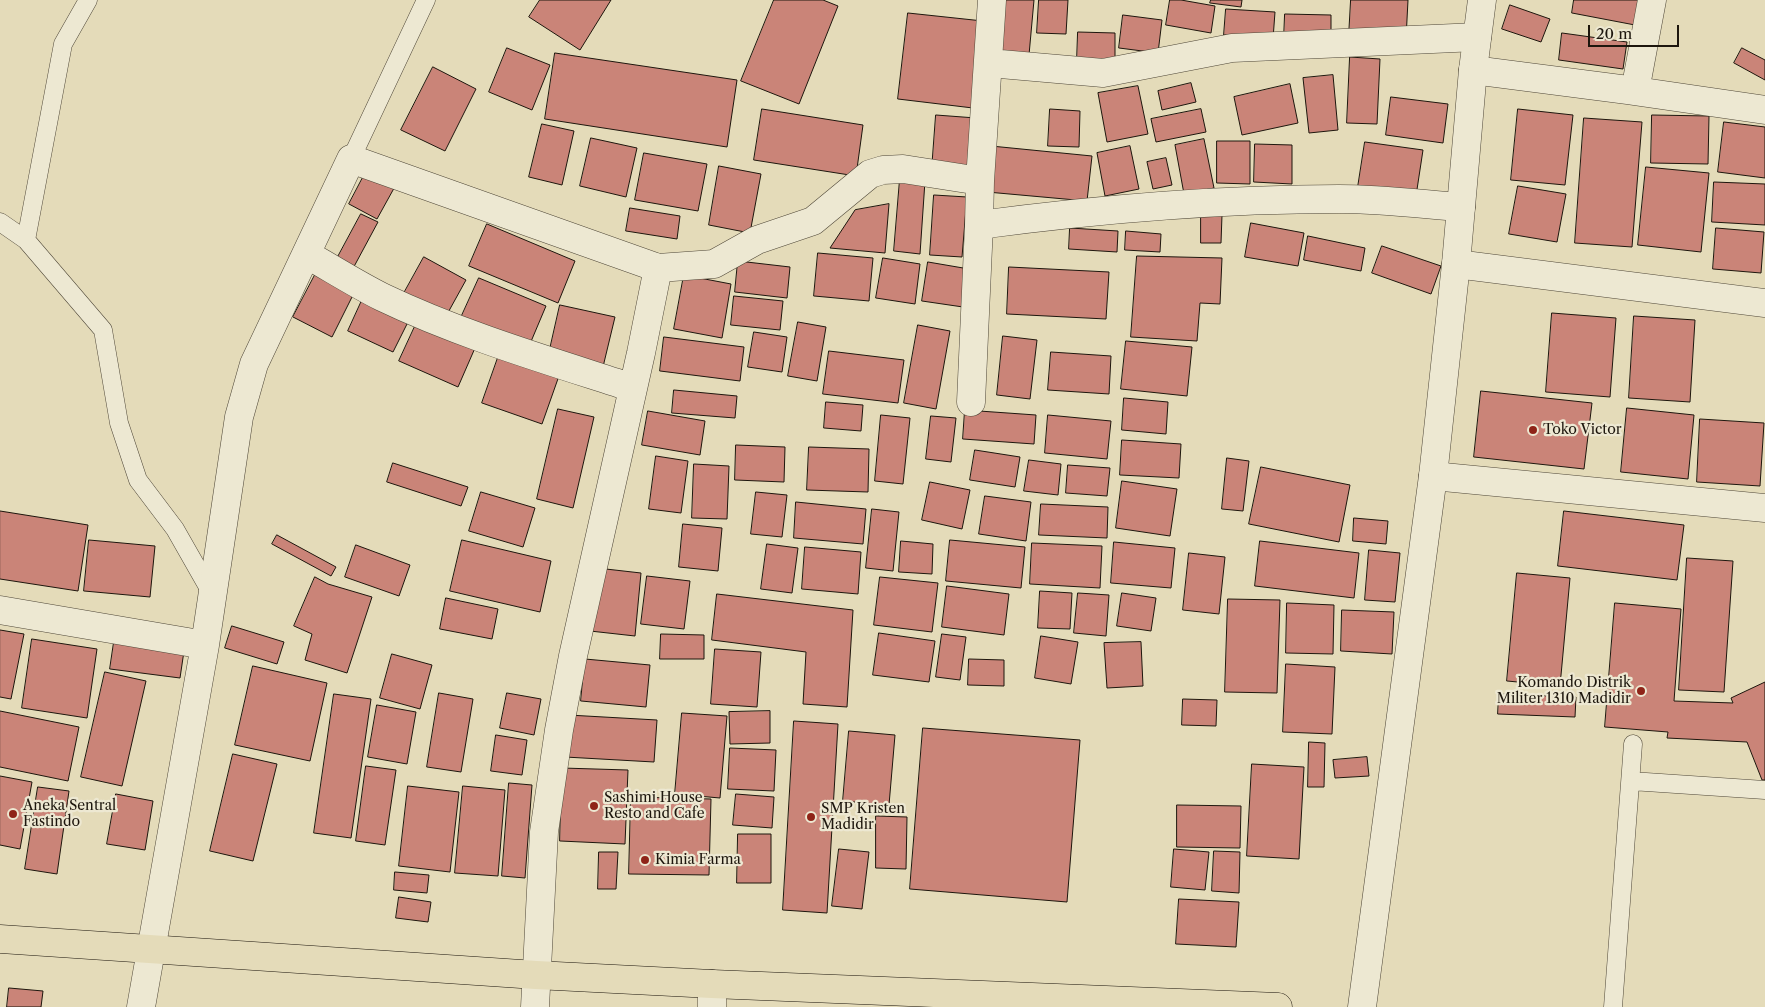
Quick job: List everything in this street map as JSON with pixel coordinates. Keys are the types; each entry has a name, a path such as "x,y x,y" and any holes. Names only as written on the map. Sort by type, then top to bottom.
{"highway":[{"path":"0,939 536,974 712,996 1262,1007"}],"street":[{"path":"971,402 980,181 992,0"},
{"path":"1362,1007 1433,476 1456,264 1473,70 1482,0"},
{"path":"1635,91 1652,0"},
{"path":"988,63 1102,73 1232,48 1477,37"},
{"path":"1473,70 1765,110"},
{"path":"141,1007 205,645 239,417 254,364 351,159 658,268 714,264 757,240 812,222 870,174 883,170 903,169 980,181"},
{"path":"979,226 1039,217 1192,203 1341,198 1461,207"},
{"path":"306,254 382,296 421,314 481,337 633,388"},
{"path":"1456,264 1765,303"},
{"path":"535,1007 544,832 559,730 573,656 658,268"},
{"path":"1433,476 1765,508"},
{"path":"0,610 205,645"}],"lane":[{"path":"26,240 63,44 88,0"},
{"path":"351,159 426,0"},
{"path":"0,222 26,240 103,330 119,424 138,480 175,529 212,594"},
{"path":"1613,1007 1634,744"},
{"path":"1631,782 1765,790"}],"building":[{"path":"540,0 611,0 580,50 529,17"},
{"path":"774,0 823,0 838,6 799,104 741,81"},
{"path":"998,0 1034,0 1029,55 997,52"},
{"path":"1039,0 1068,0 1066,34 1037,33"},
{"path":"1170,0 1215,6 1211,33 1166,25"},
{"path":"1211,0 1242,0 1241,7 1210,3"},
{"path":"1351,0 1408,0 1406,39 1349,36"},
{"path":"1574,0 1639,0 1635,25 1572,13"},
{"path":"1510,5 1550,19 1541,42 1502,29"},
{"path":"1226,9 1275,12 1273,39 1224,35"},
{"path":"908,13 983,21 973,108 898,99"},
{"path":"1285,14 1331,15 1331,39 1284,38"},
{"path":"1123,15 1162,20 1158,53 1119,48"},
{"path":"1078,32 1115,33 1115,61 1077,60"},
{"path":"1562,33 1627,42 1623,69 1559,60"},
{"path":"507,48 550,65 532,110 489,92"},
{"path":"1742,48 1765,60 1765,80 1734,63"},
{"path":"555,53 737,80 727,147 545,119"},
{"path":"1350,57 1380,59 1377,124 1347,123"},
{"path":"433,67 476,89 445,151 401,130"},
{"path":"1333,75 1338,130 1309,133 1303,78"},
{"path":"1191,83 1196,102 1162,110 1158,91"},
{"path":"1290,84 1298,123 1242,135 1234,97"},
{"path":"1138,86 1148,134 1107,142 1098,93"},
{"path":"1391,97 1448,104 1443,143 1386,135"},
{"path":"762,109 863,125 856,176 754,160"},
{"path":"1050,109 1080,111 1079,147 1048,146"},
{"path":"1201,109 1206,132 1156,142 1151,119"},
{"path":"1518,109 1573,115 1565,185 1511,180"},
{"path":"936,115 976,118 971,172 932,169"},
{"path":"1652,115 1709,116 1708,164 1651,163"},
{"path":"1584,118 1642,122 1632,247 1575,243"},
{"path":"1724,122 1765,127 1765,178 1718,172"},
{"path":"542,124 574,131 562,185 529,177"},
{"path":"591,138 637,148 626,197 580,186"},
{"path":"1204,139 1214,188 1184,194 1175,145"},
{"path":"1217,141 1250,141 1250,184 1217,183"},
{"path":"1365,142 1423,150 1416,196 1358,187"},
{"path":"1255,144 1292,145 1292,184 1254,182"},
{"path":"991,146 1092,156 1087,201 987,192"},
{"path":"1130,146 1139,189 1105,196 1097,153"},
{"path":"644,153 707,164 698,211 635,200"},
{"path":"1166,158 1172,185 1153,189 1147,162"},
{"path":"369,166 398,181 377,219 349,204"},
{"path":"719,166 761,174 750,233 709,225"},
{"path":"1646,167 1709,173 1701,252 1638,245"},
{"path":"900,179 925,181 920,254 894,251"},
{"path":"1714,182 1765,184 1765,225 1712,222"},
{"path":"1518,186 1566,194 1557,242 1509,234"},
{"path":"934,195 967,197 962,257 930,255"},
{"path":"889,204 885,253 830,248 855,210"},
{"path":"630,208 680,216 677,239 626,231"},
{"path":"361,214 378,222 350,274 333,266"},
{"path":"1201,215 1222,215 1221,243 1201,243"},
{"path":"1251,223 1304,233 1298,266 1245,257"},
{"path":"487,224 575,261 558,303 469,266"},
{"path":"1070,228 1118,231 1117,252 1069,249"},
{"path":"1716,228 1764,232 1761,273 1713,269"},
{"path":"1126,231 1161,234 1160,252 1125,250"},
{"path":"1308,236 1365,248 1361,271 1304,260"},
{"path":"1382,246 1441,266 1431,294 1372,273"},
{"path":"818,253 873,258 869,301 814,296"},
{"path":"1137,256 1222,258 1220,304 1200,303 1197,341 1131,337"},
{"path":"424,257 466,280 445,318 403,295"},
{"path":"883,258 920,264 915,304 876,298"},
{"path":"738,261 790,267 787,298 735,292"},
{"path":"928,262 969,269 963,307 922,301"},
{"path":"1009,267 1109,272 1106,319 1007,314"},
{"path":"315,275 353,295 332,337 293,317"},
{"path":"684,275 731,284 722,338 674,329"},
{"path":"479,278 546,306 527,351 459,322"},
{"path":"364,296 410,318 393,352 348,331"},
{"path":"734,296 783,301 780,330 731,325"},
{"path":"560,305 615,317 602,371 548,358"},
{"path":"1552,313 1616,318 1610,397 1546,392"},
{"path":"1634,316 1695,320 1690,402 1629,398"},
{"path":"417,322 475,348 458,387 399,361"},
{"path":"798,322 826,327 817,381 788,376"},
{"path":"918,325 950,331 936,409 904,403"},
{"path":"754,332 787,337 782,372 748,367"},
{"path":"1003,336 1037,340 1030,399 997,395"},
{"path":"664,337 744,347 740,381 660,371"},
{"path":"1126,341 1192,347 1187,396 1121,389"},
{"path":"829,351 904,360 898,403 823,394"},
{"path":"500,352 560,373 542,424 482,403"},
{"path":"1051,352 1111,356 1109,394 1048,390"},
{"path":"674,390 737,396 735,418 672,413"},
{"name":"Toko Victor","path":"1481,391 1592,403 1584,469 1474,457"},
{"path":"1124,398 1168,402 1166,434 1122,430"},
{"path":"826,402 863,405 861,431 824,428"},
{"path":"1627,408 1694,415 1688,479 1621,472"},
{"path":"558,409 594,417 573,508 537,499"},
{"path":"965,410 1036,415 1034,444 963,439"},
{"path":"648,411 705,421 700,455 642,445"},
{"path":"881,415 910,418 903,484 875,481"},
{"path":"1048,415 1111,421 1107,459 1045,453"},
{"path":"931,416 956,418 951,462 926,459"},
{"path":"1700,419 1764,423 1760,486 1697,482"},
{"path":"1122,440 1181,444 1179,478 1120,475"},
{"path":"736,445 785,447 784,482 735,480"},
{"path":"809,447 869,449 868,492 807,490"},
{"path":"975,450 1020,457 1015,487 970,480"},
{"path":"656,456 688,461 681,513 649,509"},
{"path":"1227,458 1249,461 1243,511 1222,509"},
{"path":"1029,460 1061,464 1058,495 1024,491"},
{"path":"393,463 468,487 461,506 387,482"},
{"path":"694,464 729,466 727,519 692,518"},
{"path":"1068,465 1110,468 1107,496 1066,493"},
{"path":"1261,467 1350,485 1339,542 1249,524"},
{"path":"1122,481 1177,489 1170,536 1116,528"},
{"path":"930,482 970,490 962,529 922,520"},
{"path":"481,492 535,508 523,547 469,531"},
{"path":"756,492 787,495 782,537 751,534"},
{"path":"985,496 1031,502 1026,541 979,534"},
{"path":"796,502 866,509 863,544 794,538"},
{"path":"1041,504 1108,507 1107,538 1039,535"},
{"path":"872,509 899,512 893,571 866,568"},
{"path":"0,511 88,525 78,591 0,579"},
{"path":"1564,511 1684,525 1677,580 1558,566"},
{"path":"1354,518 1388,521 1386,544 1353,541"},
{"path":"683,524 722,528 718,571 679,567"},
{"path":"277,535 336,567 331,576 272,544"},
{"path":"89,540 155,546 150,597 84,591"},
{"path":"462,540 551,561 540,612 450,591"},
{"path":"950,540 1025,547 1021,588 946,581"},
{"path":"901,541 933,544 932,574 899,572"},
{"path":"1260,541 1359,553 1354,598 1255,586"},
{"path":"1114,542 1175,548 1171,588 1111,583"},
{"path":"1032,543 1102,546 1100,588 1030,584"},
{"path":"767,544 798,548 792,593 761,589"},
{"path":"356,545 410,565 399,596 345,577"},
{"path":"805,547 861,552 858,594 802,589"},
{"path":"1369,550 1400,553 1395,602 1365,600"},
{"path":"1189,553 1225,557 1219,614 1183,610"},
{"path":"1687,558 1733,561 1724,692 1679,690"},
{"path":"597,568 641,573 635,636 590,631"},
{"path":"1517,573 1570,578 1560,686 1507,681"},
{"path":"647,576 690,581 684,629 641,624"},
{"path":"315,577 328,584 372,597 347,673 305,660 312,634 294,626"},
{"path":"880,577 938,583 932,632 874,625"},
{"path":"947,586 1009,594 1004,635 942,627"},
{"path":"1040,591 1072,593 1070,629 1038,628"},
{"path":"1078,593 1109,595 1106,636 1074,633"},
{"path":"1122,593 1156,598 1151,631 1117,626"},
{"path":"717,594 853,610 847,707 803,704 806,652 712,640"},
{"path":"446,598 498,609 492,639 440,629"},
{"path":"1228,599 1280,600 1277,693 1225,692"},
{"path":"1287,603 1334,605 1333,654 1286,653"},
{"name":"Komando Distrik Militer 1310 Madidir","path":"1615,603 1681,609 1674,701 1733,703 1731,698 1765,682 1765,780 1762,780 1747,742 1667,738 1668,732 1605,727"},
{"path":"1342,610 1394,612 1392,654 1341,651"},
{"path":"232,626 284,642 277,664 225,648"},
{"path":"0,630 24,634 11,699 0,697"},
{"path":"879,633 935,641 929,682 873,675"},
{"path":"661,634 704,635 704,659 660,659"},
{"path":"942,634 966,637 960,680 936,677"},
{"path":"1041,636 1078,642 1071,684 1035,678"},
{"path":"32,639 97,649 87,718 22,708"},
{"path":"114,642 184,651 180,678 110,669"},
{"path":"1141,642 1143,686 1107,688 1104,643"},
{"path":"715,649 761,652 757,707 711,704"},
{"path":"392,654 432,665 420,709 380,698"},
{"path":"585,659 650,665 646,707 581,701"},
{"path":"969,659 1004,660 1004,686 968,685"},
{"path":"1286,664 1335,667 1332,734 1283,732"},
{"path":"253,666 327,683 310,761 235,745"},
{"path":"105,672 146,681 122,786 81,777"},
{"path":"439,693 473,699 461,772 427,767"},
{"path":"507,693 541,699 534,735 500,728"},
{"path":"334,694 371,699 351,838 314,833"},
{"path":"1499,694 1576,697 1575,717 1498,714"},
{"path":"1183,699 1217,700 1216,726 1182,725"},
{"path":"377,705 416,712 407,764 368,757"},
{"path":"0,711 79,727 68,781 0,767"},
{"path":"770,711 770,743 730,744 729,712"},
{"path":"682,713 727,716 720,798 675,794"},
{"path":"568,715 657,720 654,762 565,757"},
{"name":"SMP Kristen Madidir","path":"794,721 838,724 827,913 783,910"},
{"path":"923,728 1080,740 1067,902 910,889"},
{"path":"849,731 895,735 889,805 843,801"},
{"path":"496,735 527,740 522,775 491,771"},
{"path":"1309,742 1325,743 1324,787 1308,787"},
{"path":"730,748 776,750 774,791 728,789"},
{"path":"233,754 277,764 253,861 210,851"},
{"path":"1367,757 1369,776 1335,778 1333,760"},
{"path":"1252,764 1304,767 1299,859 1247,856"},
{"path":"366,766 396,770 385,845 356,841"},
{"name":"Sashimi House Resto and Cafe","path":"562,768 628,770 625,844 560,841"},
{"name":"Aneka Sentral Fastindo","path":"0,776 32,782 20,849 0,845"},
{"path":"509,783 532,785 525,878 502,876"},
{"path":"408,786 459,792 450,872 399,866"},
{"path":"463,786 505,790 498,876 455,873"},
{"path":"38,787 69,791 57,874 25,869"},
{"path":"116,794 153,801 145,850 107,844"},
{"path":"736,794 774,797 772,828 733,825"},
{"path":"631,797 711,799 709,875 629,874"},
{"path":"1177,805 1241,806 1240,848 1177,847"},
{"path":"876,816 907,817 906,869 876,868"},
{"path":"738,834 771,834 771,883 737,883"},
{"path":"839,849 869,852 862,909 832,906"},
{"path":"1174,849 1209,852 1205,890 1171,887"},
{"path":"1214,851 1240,852 1239,893 1212,891"},
{"path":"599,852 618,852 616,889 598,889"},
{"path":"395,872 429,875 427,893 394,890"},
{"path":"399,897 431,902 428,922 396,918"},
{"path":"1179,899 1239,902 1236,947 1176,944"},
{"path":"9,988 43,991 41,1007 7,1007"}],"place":[{"name":"Toko Victor","path":"1533,430"},
{"name":"Komando Distrik Militer 1310 Madidir","path":"1641,691"},
{"name":"Sashimi House Resto and Cafe","path":"594,806"},
{"name":"Aneka Sentral Fastindo","path":"13,814"},
{"name":"SMP Kristen Madidir","path":"811,817"},
{"name":"Kimia Farma","path":"645,860"}]}
